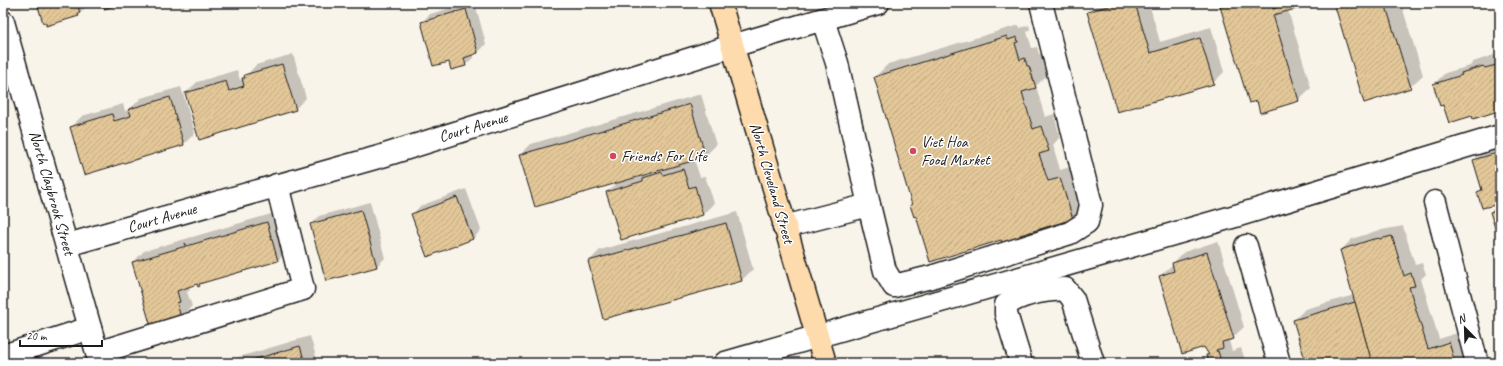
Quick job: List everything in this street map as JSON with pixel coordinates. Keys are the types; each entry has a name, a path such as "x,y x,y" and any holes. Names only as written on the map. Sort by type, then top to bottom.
{"main road":[{"name":"North Cleveland Street","path":"720,3 784,227 825,363"}],"street":[{"name":"Court Avenue","path":"67,245 382,156 732,46 878,3"},
{"path":"824,20 836,63 885,271 894,286 931,277 1070,233 1087,222 1091,205 1041,3"},
{"name":"North Claybrook Street","path":"3,22 98,358"},
{"path":"725,363 1239,215 1500,136"},
{"path":"98,358 303,289 277,185"},
{"path":"1435,202 1477,363"},
{"path":"784,227 869,205"},
{"path":"1246,246 1280,363"},
{"path":"1020,363 1006,314 1006,305 1015,298 1052,289 1065,289 1074,299 1093,363"},
{"path":"3,356 90,328"}],"building":[{"path":"37,3 77,3 80,13 78,13 79,16 46,26 46,23 43,23"},
{"path":"100,3 124,3 104,9 104,6 102,7"},
{"path":"1119,3 1135,3 1150,53 1200,38 1214,84 1117,112 1087,12"},
{"path":"1219,3 1271,3 1273,9 1282,6 1281,3 1319,3 1273,15 1299,101 1260,113 1257,101 1249,103"},
{"path":"1334,3 1385,3 1411,88 1364,103"},
{"path":"466,9 478,53 464,58 466,66 451,70 449,62 433,66 421,22"},
{"path":"1007,36 1008,40 1017,37 1018,42 1015,43 1020,60 1025,58 1036,88 1022,92 1033,129 1041,126 1049,151 1039,154 1048,181 1060,178 1073,219 1020,235 1022,242 1003,248 1001,240 930,262 916,216 914,217 910,205 912,205 874,77"},
{"path":"282,64 296,110 199,140 185,93 226,81 229,91 244,86 242,78 245,78 244,75"},
{"path":"1500,64 1500,108 1497,109 1498,111 1473,119 1472,116 1449,123 1443,105 1440,106 1433,84 1462,75 1461,73 1483,66 1485,68"},
{"path":"170,97 184,145 84,175 70,127 112,114 114,121 131,116 129,109"},
{"name":"Friends For Life","path":"690,104 706,157 535,207 519,155"},
{"path":"1500,152 1500,204 1482,208 1477,192 1482,190 1473,160"},
{"path":"683,169 689,188 695,186 703,215 621,240 606,192 643,181 643,178 662,172 663,175"},
{"path":"457,197 473,239 427,257 411,214"},
{"path":"1500,209 1500,244 1490,212"},
{"path":"361,210 377,267 326,281 310,224"},
{"path":"267,222 278,261 199,284 200,286 198,287 197,284 177,291 180,302 177,303 181,318 151,327 132,262 186,246 185,243 187,246"},
{"path":"726,223 742,281 603,319 588,261"},
{"path":"1392,236 1404,276 1411,273 1415,286 1409,287 1428,349 1449,342 1455,363 1372,363 1340,250 1370,240"},
{"path":"1207,252 1234,339 1222,342 1223,348 1216,350 1217,352 1218,351 1221,361 1231,359 1232,363 1208,363 1206,355 1209,355 1204,347 1182,354 1159,276 1174,271 1172,263"},
{"path":"1355,302 1372,363 1306,363 1293,320"},
{"path":"300,346 305,363 242,363"}],"place":[{"name":"Viet Hoa Food Market","path":"913,151"},
{"name":"Friends For Life","path":"613,156"}]}
